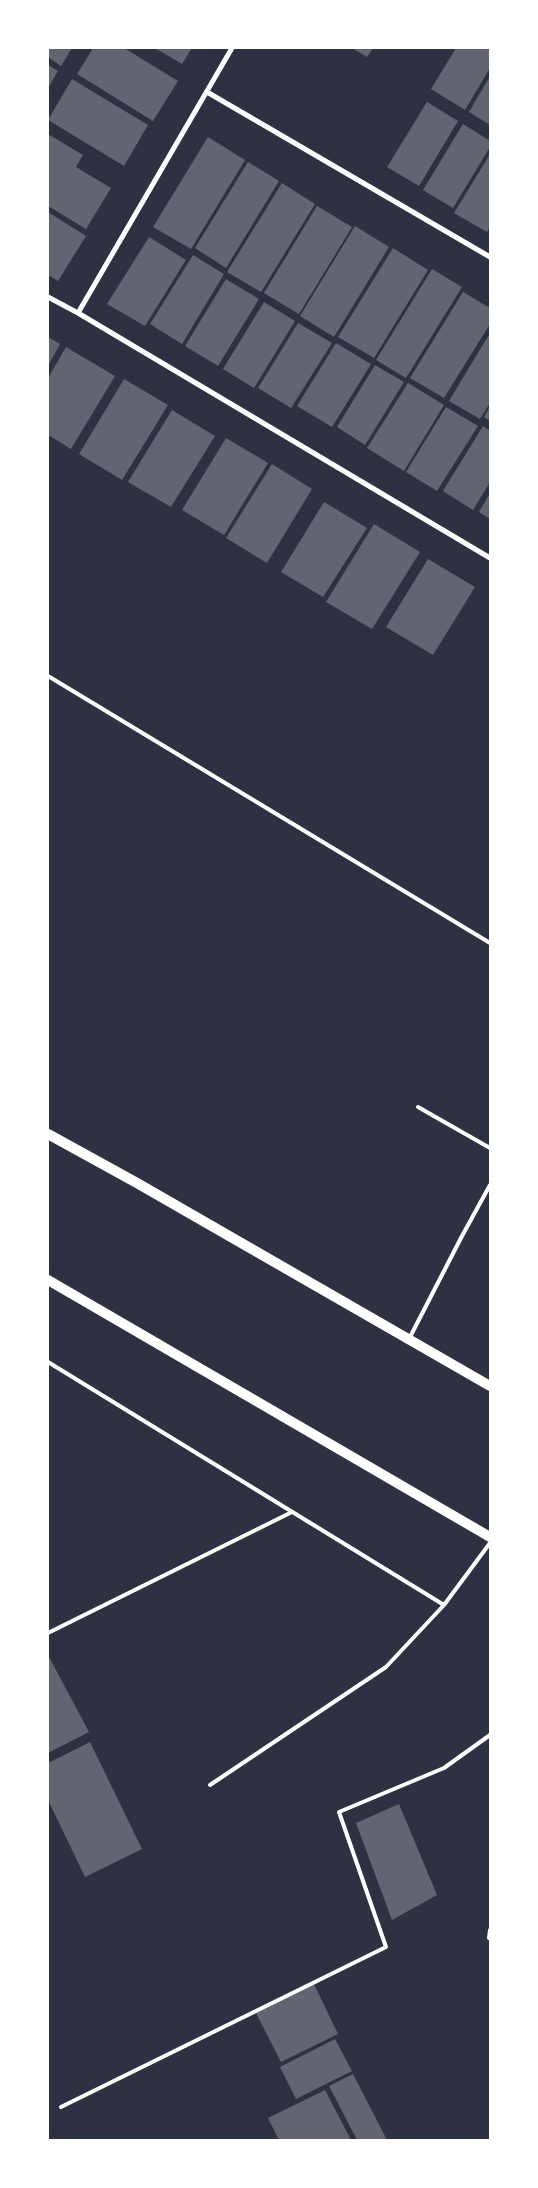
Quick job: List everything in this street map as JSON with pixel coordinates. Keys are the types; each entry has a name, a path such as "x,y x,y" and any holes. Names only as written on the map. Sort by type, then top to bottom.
{"main road":[{"path":"48,1134 137,1183 490,1386"},
{"path":"48,1280 490,1537"}],"street":[{"path":"78,313 232,48"},
{"path":"207,92 490,257"},
{"path":"48,297 490,558"}],"lane":[{"path":"48,676 490,943"},
{"path":"418,1107 490,1148"},
{"path":"409,1339 490,1186"},
{"path":"48,1362 444,1606"},
{"path":"48,1633 292,1512"},
{"path":"210,1785 386,1667 444,1606 490,1543"},
{"path":"61,2107 386,1946 340,1812 444,1768 490,1735"},
{"path":"489,1938 490,1930"}],"building":[{"path":"48,48 72,48 61,66 48,57"},
{"path":"93,48 124,48 178,81 153,121 77,74"},
{"path":"155,48 192,48 182,64"},
{"path":"352,48 373,48 367,57"},
{"path":"456,48 490,48 490,68 465,110 431,89"},
{"path":"48,65 58,71 48,88"},
{"path":"490,76 490,125 469,112"},
{"path":"72,79 148,125 124,166 48,120"},
{"path":"427,102 458,121 419,186 387,167"},
{"path":"463,124 490,141 490,147 453,208 423,190"},
{"path":"48,134 83,155 76,167 111,188 86,229 48,206"},
{"path":"208,137 245,160 191,249 153,227"},
{"path":"490,154 490,226 487,232 454,213"},
{"path":"248,162 279,181 226,268 195,248"},
{"path":"282,183 315,204 261,292 227,272"},
{"path":"317,206 352,227 299,314 264,293"},
{"path":"48,212 86,236 58,281 48,275"},
{"path":"355,226 389,247 334,337 300,316"},
{"path":"149,237 186,260 145,326 107,304"},
{"path":"393,248 428,270 374,358 338,337"},
{"path":"193,255 224,274 182,344 150,324"},
{"path":"432,269 462,287 406,378 376,360"},
{"path":"226,279 259,299 218,366 185,346"},
{"path":"463,292 490,308 490,324 444,398 410,378"},
{"path":"264,302 295,321 254,388 223,369"},
{"path":"298,323 332,343 291,408 258,388"},
{"path":"490,333 490,403 480,419 449,401"},
{"path":"48,337 60,344 48,366"},
{"path":"336,343 371,364 332,427 297,406"},
{"path":"66,347 115,376 71,449 48,435 48,378"},
{"path":"375,365 404,382 365,445 337,427"},
{"path":"124,379 168,405 122,480 79,454"},
{"path":"408,383 444,405 404,471 367,448"},
{"path":"490,406 490,421 484,417"},
{"path":"446,407 478,426 437,491 406,472"},
{"path":"172,410 215,436 171,507 128,482"},
{"path":"483,426 490,431 490,482 473,510 443,491"},
{"path":"226,438 268,463 224,535 182,510"},
{"path":"272,464 312,489 267,563 226,538"},
{"path":"490,493 490,519 479,512"},
{"path":"324,502 367,528 323,597 281,572"},
{"path":"374,524 420,552 372,629 326,602"},
{"path":"428,559 475,587 433,655 386,627"},
{"path":"48,1655 89,1732 48,1753"},
{"path":"90,1742 142,1849 85,1877 48,1800 48,1763"},
{"path":"399,1804 437,1895 392,1920 356,1823"},
{"path":"314,1984 338,2034 281,2062 256,2013"},
{"path":"335,2039 352,2071 296,2099 280,2067"},
{"path":"353,2074 387,2140 357,2140 329,2086"},
{"path":"325,2090 351,2140 279,2140 268,2118"}]}
